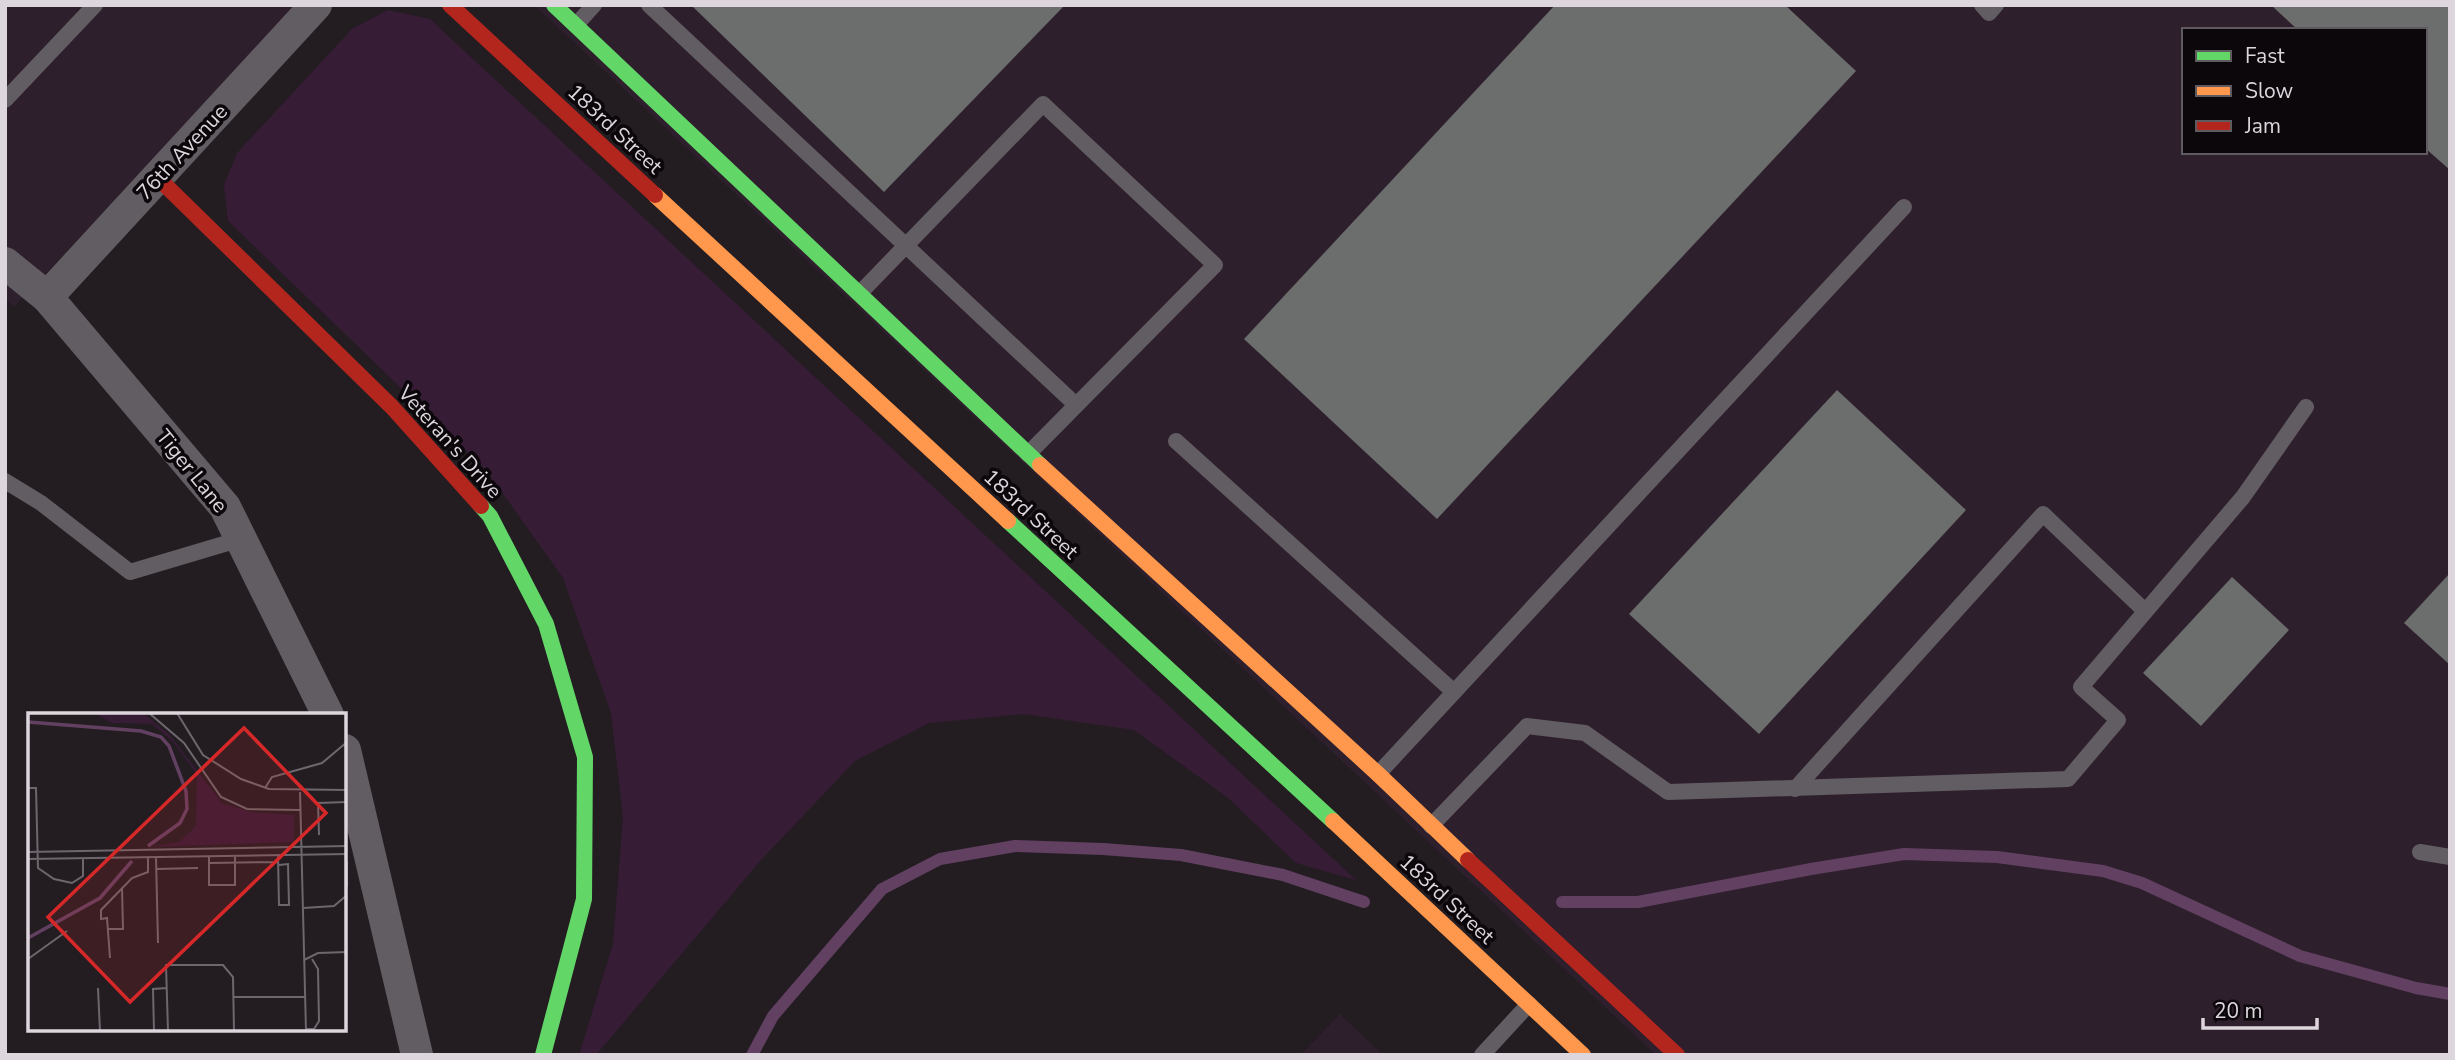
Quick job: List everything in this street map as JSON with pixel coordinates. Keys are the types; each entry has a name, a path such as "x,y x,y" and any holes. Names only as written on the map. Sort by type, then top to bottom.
{"street":[{"name":"76th Avenue","path":"47,297 316,5"},
{"name":"183rd Street","path":"450,5 1583,1055"},
{"name":"183rd Street","path":"554,5 1028,454 1378,774 1677,1055"},
{"name":"Veteran's Drive","path":"158,178 392,407 490,516 547,624 585,757 584,899 543,1055"},
{"name":"Tiger Lane","path":"5,263 47,297 225,507 327,713"},
{"path":"346,754 417,1055"}],"lane":[{"path":"5,100 95,5"},
{"path":"576,25 594,5"},
{"path":"649,5 1076,405"},
{"path":"1982,5 1989,13 1996,5"},
{"path":"860,293 1043,104 1214,265 1028,454"},
{"path":"1378,774 1904,207"},
{"path":"1431,826 1527,726 1585,733 1668,792 2068,779 2118,720 2081,687 2243,497 2306,407"},
{"path":"1176,441 1454,692"},
{"path":"5,481 41,503 130,572 241,539"},
{"path":"1795,789 2043,514 2145,611"},
{"path":"2420,852 2450,857"},
{"path":"1482,1055 1529,1004"}],"shaded area":[{"path":"5,5 299,5 14,307 5,299"},
{"path":"534,5 2450,5 2450,1055 1656,1055"},
{"path":"388,10 430,19 1356,880 1296,863 1228,798 1134,730 1024,714 929,723 855,761 761,860 596,1055 579,1055 613,944 623,817 611,713 563,578 486,470 228,221 224,185 237,153 352,29"},
{"path":"1340,1014 1383,1055 1301,1055"}],"building":[{"path":"691,5 1065,5 884,192"},
{"path":"1555,5 1785,5 1856,71 1437,519 1244,339"},
{"path":"2271,5 2450,5 2450,170 2427,150 2427,28 2296,28"},
{"path":"1837,390 1966,510 1759,734 1629,614"},
{"path":"2450,573 2450,665 2404,623"},
{"path":"2232,577 2289,630 2201,726 2143,673"}],"waterway":[{"path":"752,1055 773,1016 882,889 940,859 1015,846 1181,855 1283,875 1364,902"},
{"path":"1562,902 1638,902 1904,854 1997,857 2103,871 2142,883 2300,956 2416,988 2450,994"}],"traffic: fast":[{"path":"554,5 1040,465"},
{"path":"481,506 490,516 546,624 585,757 584,899 543,1055"},
{"path":"1008,521 1333,821"}],"traffic: slow":[{"path":"655,195 1008,521"},
{"path":"1040,465 1378,774 1468,860"},
{"path":"1333,821 1583,1055"}],"traffic: jam":[{"path":"450,5 655,195"},
{"path":"158,178 392,407 481,506"},
{"path":"1468,860 1677,1055"}]}
